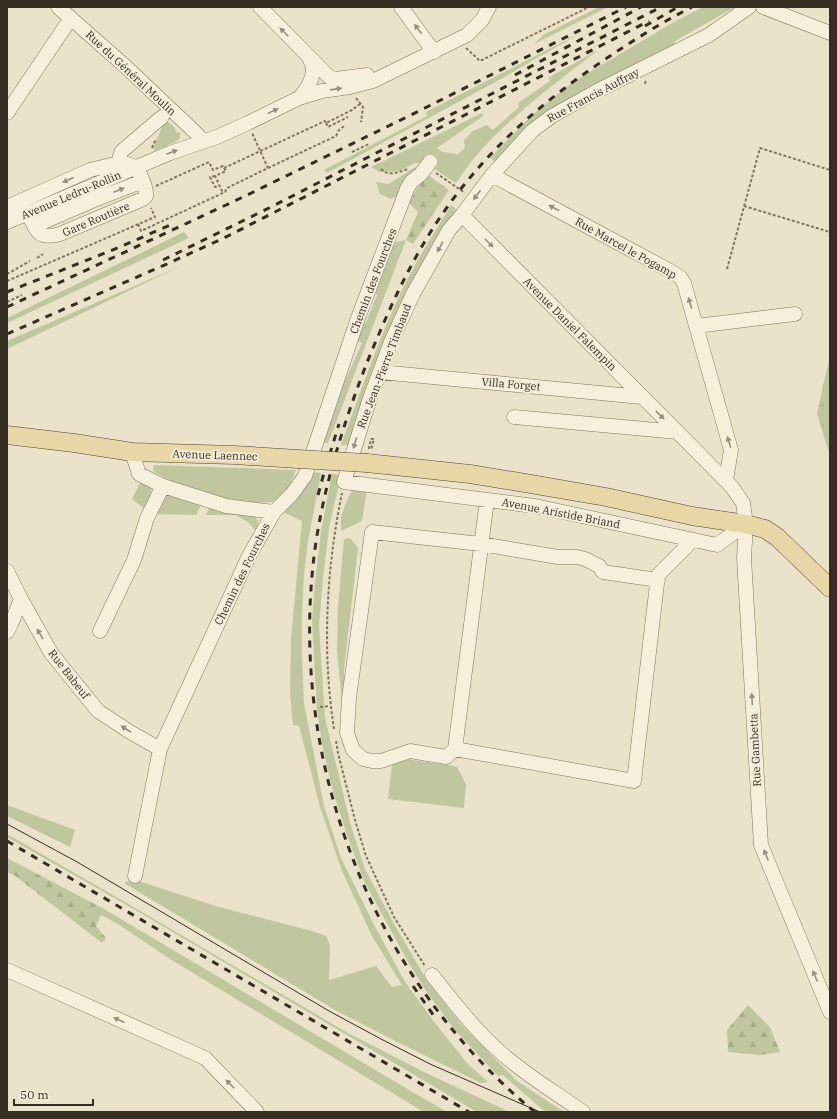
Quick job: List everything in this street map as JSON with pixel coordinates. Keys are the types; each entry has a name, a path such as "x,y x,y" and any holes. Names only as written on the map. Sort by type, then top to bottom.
{"main road":[{"name":"Avenue Laennec","path":"7,435 132,452 298,458 369,454"},
{"name":"Avenue Aristide Briand","path":"369,454 470,474 525,482 606,497 692,516 746,524 765,529 777,537 830,588"}],"street":[{"name":"Rue du Général Moulin","path":"58,7 125,66 198,135 202,142"},
{"path":"260,7 329,77 335,79 391,72"},
{"path":"401,7 434,52"},
{"name":"Avenue Ledru-Rollin","path":"7,222 31,220 136,167 202,142 217,138 298,98 322,91 350,87 373,81 467,36 482,20 489,7"},
{"name":"Rue Francis Auffray","path":"462,215 492,175 532,131 552,116 597,91 709,35 749,7"},
{"path":"763,7 830,33"},
{"path":"7,113 71,18"},
{"path":"298,98 307,88 311,79 313,69 309,57"},
{"path":"119,163 122,151 159,119"},
{"name":"Chemin des Fourches","path":"135,876 160,749 249,556 274,512 292,494 305,476 358,318 402,203 411,182 421,174 432,159"},
{"path":"7,207 90,170 119,163 136,167"},
{"name":"Gare Routière","path":"31,220 39,233 44,236 56,235 72,230 143,200 147,193 148,184 136,167"},
{"name":"Rue Marcel le Pogamp","path":"492,175 680,277 684,283 731,450 726,480"},
{"name":"Rue Jean-Pierre Timbaud","path":"344,482 359,430 391,342 413,294 449,230 462,215"},
{"name":"Avenue Daniel Falempin","path":"462,215 726,480"},
{"path":"696,326 795,314"},
{"name":"Villa Forget","path":"380,372 642,397"},
{"path":"514,416 678,432"},
{"path":"132,452 139,474 163,486 226,506 274,512"},
{"name":"Rue Gambetta","path":"726,480 743,503 746,524 744,558 761,845 830,1012"},
{"name":"Avenue Aristide Briand","path":"344,482 535,506 717,545 746,524"},
{"path":"100,631 134,560 148,518 163,486"},
{"path":"487,500 481,544 455,749 446,757 410,751 381,761 372,762 363,759 353,750 347,733 349,698 372,532 481,544 558,557 577,557 600,566 603,572 658,580"},
{"path":"455,749 634,781 658,575 693,540"},
{"name":"Rue Babeuf","path":"7,571 20,599 51,653 98,711 160,749"},
{"path":"7,632 20,599"},
{"path":"7,970 205,1058 257,1112"},
{"path":"432,975 470,1022 500,1052 583,1112"}],"path":[{"path":"467,49 480,61 589,7"},
{"path":"350,87 352,93 363,107 361,122"},
{"path":"148,184 209,162 213,170 223,166 224,168 325,121 326,123 352,110 360,104"},
{"path":"326,123 328,127 348,117"},
{"path":"155,159 152,152 152,147 159,131 159,119"},
{"path":"248,123 268,168"},
{"path":"138,224 141,231 223,193 227,188 336,136 339,130 344,126"},
{"path":"352,152 369,144"},
{"path":"726,269 760,148 830,170"},
{"path":"219,186 215,187 210,177 226,171 224,168"},
{"path":"215,176 223,193"},
{"path":"7,281 155,217 150,206"},
{"path":"744,206 830,232"},
{"path":"37,258 43,254"},
{"path":"7,274 30,261"},
{"path":"7,302 22,295"},
{"path":"320,708 331,706"}],"green space":[{"path":"599,7 608,7 534,44 543,35"},
{"path":"703,7 735,7 675,41 674,47 557,107 496,162 490,158 532,115 573,82 674,22"},
{"path":"586,30 499,80 327,173 324,170 427,116 426,112"},
{"path":"598,50 533,101 503,128 474,158 456,183 424,163 415,163 400,171 379,172 371,167 482,113 484,115 437,148 442,152 458,154 465,148 464,140 473,131 487,125 493,130 519,107 518,103 550,81 548,78"},
{"path":"167,121 175,128 176,133 180,132 179,138 177,141 154,151 162,124"},
{"path":"415,167 420,169 402,194 391,199 380,194 376,182 389,184"},
{"path":"425,173 449,190 413,244 406,240 418,212 409,203"},
{"path":"451,205 456,209 430,251 350,445 341,445 377,348 401,292 419,258"},
{"path":"184,232 189,238 7,323 7,318"},
{"path":"406,240 328,443 316,442 339,380 346,379 362,343 354,339 362,323 366,322 377,295 374,288 391,243"},
{"path":"181,266 7,349 7,341"},
{"path":"830,356 830,454 817,413"},
{"path":"154,465 296,470 287,492 272,502 253,503 207,495 171,481 154,472"},
{"path":"312,472 321,473 308,541 304,575 302,658 304,703 324,806 341,858 373,923 405,982 466,1062 488,1082 481,1083 335,1010 124,883 132,879 219,907 326,936 330,945 329,980 376,966 392,987 402,985 372,936 342,871 320,807 299,726 293,725 290,694 291,638 302,521 283,512 302,492"},
{"path":"332,474 341,475 329,528 319,626 325,718 351,826 365,869 394,924 428,982 461,1024 517,1081 564,1112 548,1112 543,1110 503,1075 498,1076 455,1030 426,991 408,962 364,881 346,832 332,788 322,743 317,709 312,621 321,531"},
{"path":"140,483 151,488 152,496 145,509 132,499"},
{"path":"353,489 367,489 362,521 341,531 341,516"},
{"path":"162,494 168,494 198,503 200,507 196,515 154,514"},
{"path":"209,508 255,516 258,521 256,531 248,522 236,515 206,515"},
{"path":"350,538 358,548 344,669 345,731 337,651 338,607 344,539"},
{"path":"405,759 457,767 466,784 464,808 388,799 392,764"},
{"path":"7,805 75,830 70,847 7,816"},
{"path":"7,834 348,1033 428,1074 510,1112 477,1112 137,911 7,837"},
{"path":"7,858 104,909 96,926 106,938 102,943 14,875 7,872"},
{"path":"104,909 447,1112 424,1112 173,961 118,924 101,915"},
{"path":"748,1005 770,1027 780,1052 760,1055 728,1052 727,1030"}],"tram line":[{"path":"7,824 79,863 329,1011 430,1064 540,1112"}],"railway":[{"path":"7,307 241,198 626,7"},
{"path":"515,75 641,7"},
{"path":"163,260 269,208 661,7"},
{"path":"645,26 678,7"},
{"path":"535,1112 480,1060 431,1003 391,939 358,871 333,800 317,727 310,651 312,576 315,549 319,522 339,443 366,365 386,317 408,271 448,206 479,167 530,116 568,86 617,51 692,7"},
{"path":"7,334 224,238 649,21"},
{"path":"7,292 120,247 170,225"},
{"path":"318,495 339,424"},
{"path":"7,841 469,1112"},
{"path":"413,986 436,1019"}]}
